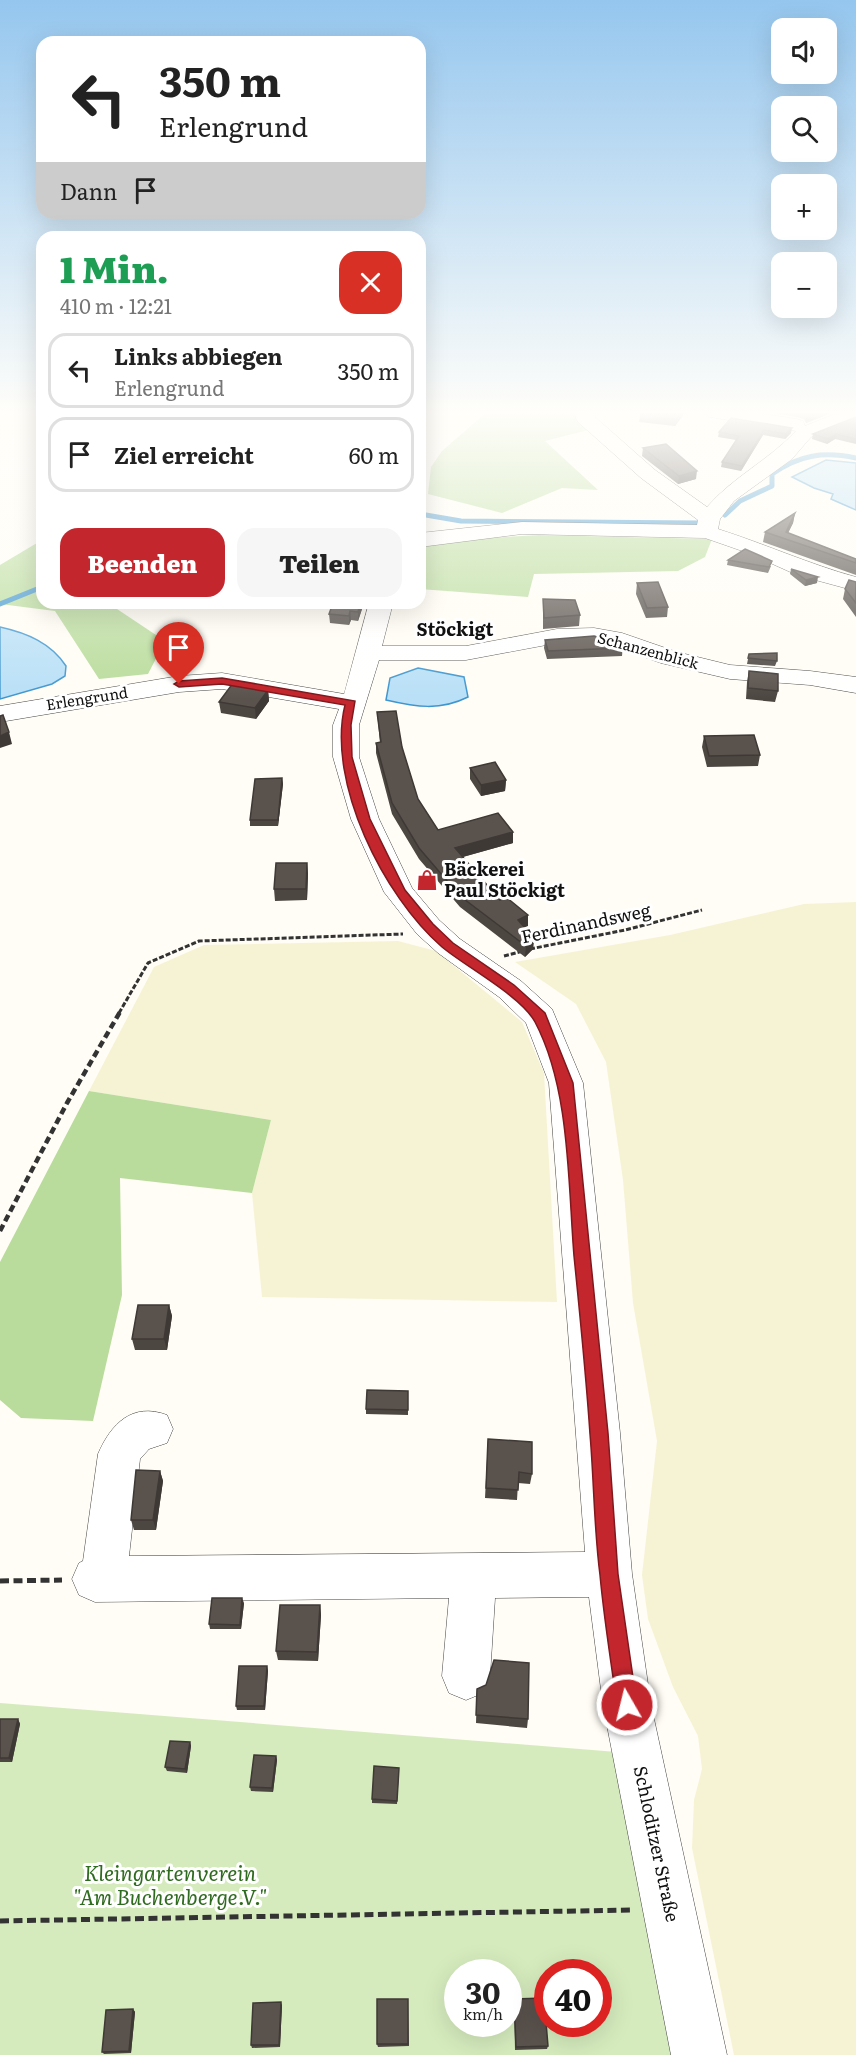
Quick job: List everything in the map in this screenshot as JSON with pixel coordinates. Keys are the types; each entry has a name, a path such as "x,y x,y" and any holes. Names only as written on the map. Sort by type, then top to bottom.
{"street":[{"path":"687,507 708,525 756,548 817,574 856,584"},
{"path":"708,525 722,507"},
{"path":"426,539 522,528 708,525"},
{"name":"Schloditzer Straße","path":"379,609 346,725 346,757 364,819 399,892 428,927 449,946 510,989 540,1017 566,1083 599,1433 609,1574 627,1705 699,2055"},
{"name":"Schanzenblick","path":"368,653 466,653 557,636 594,635 613,638 670,658 730,672 810,678 856,685"},
{"name":"Erlengrund","path":"0,714 179,684 222,681 351,703"},
{"path":"152,1428 140,1430 128,1437 119,1454 99,1579 609,1574"},
{"path":"466,1676 472,1599 471,1575"}],"path":[{"name":"Ferdinandsweg","path":"475,963 702,910"},
{"path":"0,1231 67,1103 148,963 199,941 400,934 428,927"},
{"path":"0,1581 99,1579"},
{"path":"0,1921 669,1910"}],"shaded area":[{"path":"856,902 856,2055 734,2055 692,1848 694,1800 702,1769 698,1736 673,1687 648,1619 642,1575 657,1441 633,1303 623,1180 606,1062 576,1004 515,962 670,935 804,904"},
{"path":"398,941 436,951 522,1022 544,1073 557,1302 262,1297 252,1193 271,1120 89,1091 154,967 204,945"}],"green space":[{"path":"478,507 517,507 502,513"},
{"path":"540,535 712,539 705,557 678,571 534,574 528,597 426,589 426,545 453,540"},
{"path":"36,544 36,609 0,604 0,565"},
{"path":"39,609 117,609 165,641 148,674 99,679 55,611"},
{"path":"89,1091 271,1120 252,1193 120,1178 122,1295 93,1421 21,1418 0,1400 0,1262"},
{"name":"Kleingartenverein \"Am Buchenberge.V.\"","path":"0,1703 617,1752 672,2055 0,2055"}],"water":[{"path":"0,627 20,632 46,645 66,666 65,676 52,684 0,699"},
{"path":"418,668 464,677 468,697 438,706 386,700 390,678"}],"building":[{"path":"795,513 786,532 856,559 856,563 765,532"},
{"path":"745,549 772,561 769,567 728,560"},
{"path":"791,569 818,577 806,580"},
{"path":"849,580 856,582 856,603 845,589"},
{"path":"658,582 668,607 647,608 637,583"},
{"path":"543,599 575,600 580,615 544,618"},
{"path":"331,609 359,609 358,612 350,611 349,616 329,614"},
{"path":"594,636 623,644 623,648 548,651 545,640"},
{"path":"777,653 777,661 748,658 749,654"},
{"path":"749,671 778,674 778,691 748,688"},
{"path":"233,683 268,690 255,708 219,702"},
{"path":"396,711 402,747 418,799 438,830 498,813 513,832 455,848 500,900 506,897 528,915 518,920 534,938 526,946 460,896 419,848 392,803 376,743 381,742 377,712"},
{"path":"3,715 9,732 0,736 0,716"},
{"path":"754,735 760,755 709,756 704,736"},
{"path":"495,762 506,780 481,785 470,768"},
{"path":"282,778 278,820 250,820 255,779"},
{"path":"276,863 307,863 306,889 274,889"},
{"path":"138,1305 169,1305 164,1339 132,1339"},
{"path":"367,1390 408,1391 408,1410 366,1409"},
{"path":"488,1439 532,1442 532,1474 519,1472 518,1490 486,1488"},
{"path":"136,1470 160,1471 153,1520 131,1520"},
{"path":"212,1598 242,1598 240,1625 209,1624"},
{"path":"280,1605 320,1605 317,1652 276,1651"},
{"path":"494,1660 529,1663 528,1719 476,1715 477,1689 486,1685"},
{"path":"239,1666 267,1666 264,1706 236,1706"},
{"path":"0,1719 18,1719 9,1758 0,1758"},
{"path":"170,1741 190,1742 185,1769 165,1767"},
{"path":"254,1755 276,1756 272,1788 250,1787"},
{"path":"374,1766 399,1768 397,1801 372,1799"},
{"path":"534,1998 534,2037 547,2037 548,2046 516,2047 516,2037 522,2037 522,1999"},
{"path":"377,1999 408,1999 408,2044 377,2044"},
{"path":"281,2002 279,2045 251,2045 253,2003"},
{"path":"133,2009 129,2051 102,2052 106,2010"}],"waterway":[{"path":"725,515 734,507"},
{"path":"426,515 461,521 699,523"},
{"path":"0,604 36,589"}],"place":[{"name":"Bäckerei Paul Stöckigt","path":"427,880"}],"district":[{"name":"Stöckigt","path":"455,630"}],"route":[{"path":"179,684 222,681 351,703 346,725 346,757 364,819 399,892 428,927 449,946 510,989 540,1017 566,1083 599,1433 609,1574 627,1705"}]}
